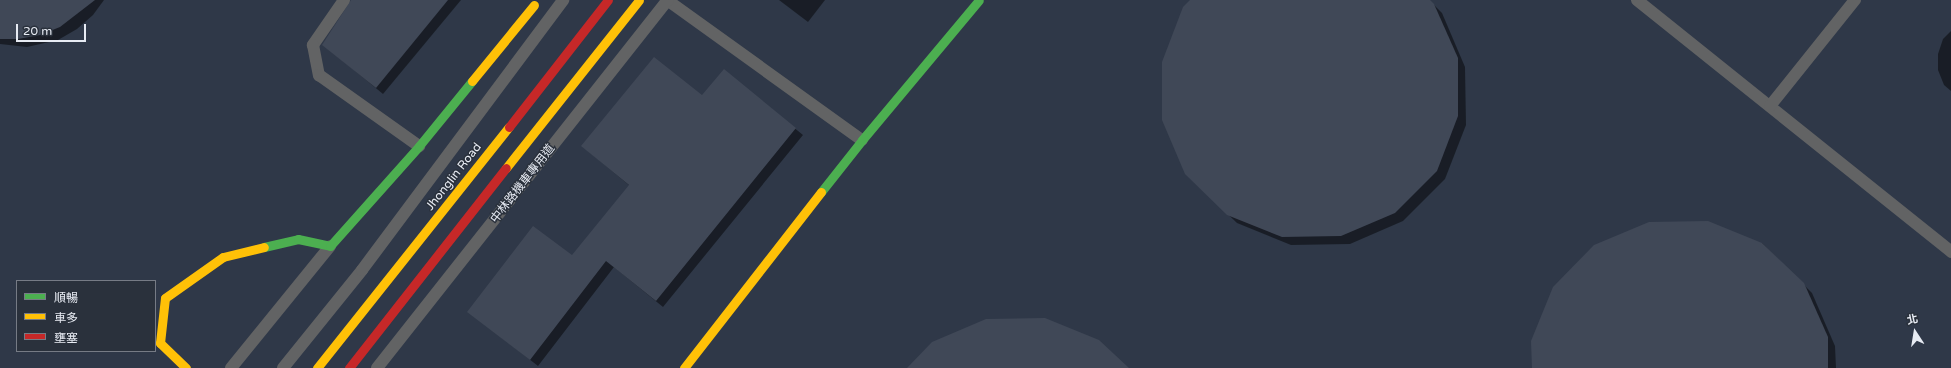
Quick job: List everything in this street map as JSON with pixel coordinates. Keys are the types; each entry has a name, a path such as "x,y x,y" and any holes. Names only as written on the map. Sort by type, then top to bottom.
{"street":[{"name":"Jhonglin Road","path":"317,368 452,201 608,0"},
{"path":"349,368 639,0"},
{"path":"684,368 862,140 980,0"},
{"path":"186,368 160,342 165,298 223,257 298,239 330,246 419,146 530,2"}],"lane":[{"path":"344,0 313,45 319,75 419,146"},
{"path":"283,368 362,270 563,0"},
{"path":"668,0 862,140"},
{"name":"中林路機車專用道","path":"377,368 668,0"},
{"path":"1637,0 1951,252"},
{"path":"1770,106 1855,0"},
{"path":"230,368 330,246"}],"shaded area":[{"path":"0,0 1951,0 1951,368 0,368"}],"building":[{"path":"0,0 95,0 60,27 40,35 18,39 0,39"},
{"path":"351,0 448,0 376,88 322,45"},
{"path":"1190,0 1430,0 1434,4 1458,58 1458,116 1437,171 1395,213 1341,236 1282,237 1227,215 1185,174 1162,120 1162,62 1183,7"},
{"path":"654,57 702,95 724,69 796,128 656,301 606,261 530,360 467,312 533,226 572,255 629,185 581,146"},
{"path":"1708,221 1762,243 1804,283 1828,337 1828,368 1532,368 1531,341 1553,287 1594,245 1649,222"},
{"path":"1045,318 1099,340 1129,368 907,368 932,342 986,319"}],"traffic: fast":[{"path":"821,192 862,140 979,0"},
{"path":"264,247 298,239 330,246 419,146 472,81"}],"traffic: slow":[{"path":"506,168 639,0"},
{"path":"472,81 534,5"},
{"path":"317,368 509,127"},
{"path":"684,368 821,192"},
{"path":"186,368 160,343 165,298 223,257 264,247"}],"traffic: jam":[{"path":"509,127 608,0"},
{"path":"349,368 506,168"}]}
